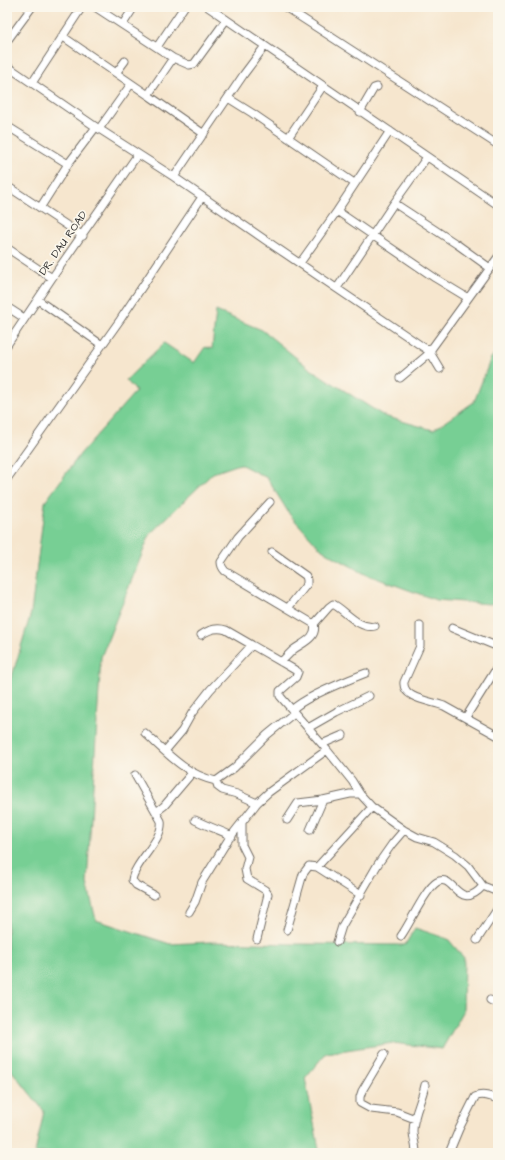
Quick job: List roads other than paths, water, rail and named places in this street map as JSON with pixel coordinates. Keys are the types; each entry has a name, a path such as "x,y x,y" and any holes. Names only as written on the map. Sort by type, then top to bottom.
{"street":[{"path":"7,41 32,7"},
{"path":"32,83 82,7"},
{"path":"95,7 173,58 188,65 194,64 226,20"},
{"path":"123,24 134,7"},
{"path":"157,47 184,7"},
{"path":"208,7 498,206"},
{"path":"285,7 498,145"},
{"path":"62,36 204,134"},
{"path":"174,177 265,46"},
{"path":"148,95 173,58"},
{"path":"116,73 125,61"},
{"path":"8,70 32,83 174,177 426,349 431,350"},
{"path":"40,208 68,164 98,128 131,84"},
{"path":"288,138 323,86"},
{"path":"360,112 374,88 377,87"},
{"path":"228,98 354,183"},
{"path":"7,126 68,164"},
{"path":"300,263 337,211 354,183 390,131"},
{"name":"DR. DAU ROAD","path":"7,345 24,318 83,236 138,154"},
{"path":"336,288 394,202 427,157"},
{"path":"7,186 83,236"},
{"path":"7,479 102,345 202,197"},
{"path":"394,202 458,244 490,268"},
{"path":"337,211 373,234 435,278 468,298"},
{"path":"7,248 52,278"},
{"path":"400,378 431,350 498,257"},
{"path":"38,300 102,345"},
{"path":"7,307 24,318"},
{"path":"431,350 434,360 440,369"},
{"path":"270,502 238,537 221,562 222,569 314,624"},
{"path":"272,552 306,576 307,584 288,608"},
{"path":"281,662 294,650 310,639 315,629 314,624 333,604 344,614 360,623 368,627 375,626"},
{"path":"420,625 420,646 404,682 406,691 422,700 435,702 444,706 498,736"},
{"path":"201,635 210,630 221,628 298,672 296,677 280,691 279,694 352,780 360,794 372,808 404,830 417,837 434,842 455,855 468,866 484,886 498,892"},
{"path":"452,628 496,646 498,650"},
{"path":"165,751 182,731 192,713 210,690 251,646"},
{"path":"466,717 498,666"},
{"path":"216,781 234,768 293,712 298,704 366,673"},
{"path":"308,728 369,696"},
{"path":"145,733 179,765 192,773 216,781 220,789 248,798 257,803"},
{"path":"189,912 195,902 202,882 242,821 257,803 324,747 343,735"},
{"path":"156,812 164,806 192,773"},
{"path":"135,775 162,821 161,830 134,872 132,880 136,885 154,895"},
{"path":"287,820 298,804 350,794 360,794"},
{"path":"310,830 323,800"},
{"path":"317,867 372,808"},
{"path":"195,820 232,836"},
{"path":"242,821 242,845 248,857 245,869 247,878 266,890 268,894 257,939"},
{"path":"337,942 342,926 385,853 404,830"},
{"path":"287,930 303,874 309,866 317,867 360,895"},
{"path":"401,936 422,901 438,882 447,882 465,896 470,897 474,896 484,886"},
{"path":"477,940 498,908"},
{"path":"490,1000 498,1004"},
{"path":"384,1054 362,1091 360,1103 371,1109 397,1112 415,1119"},
{"path":"416,1153 413,1130 425,1085"},
{"path":"449,1153 459,1129 476,1097 480,1095 498,1099"}]}
